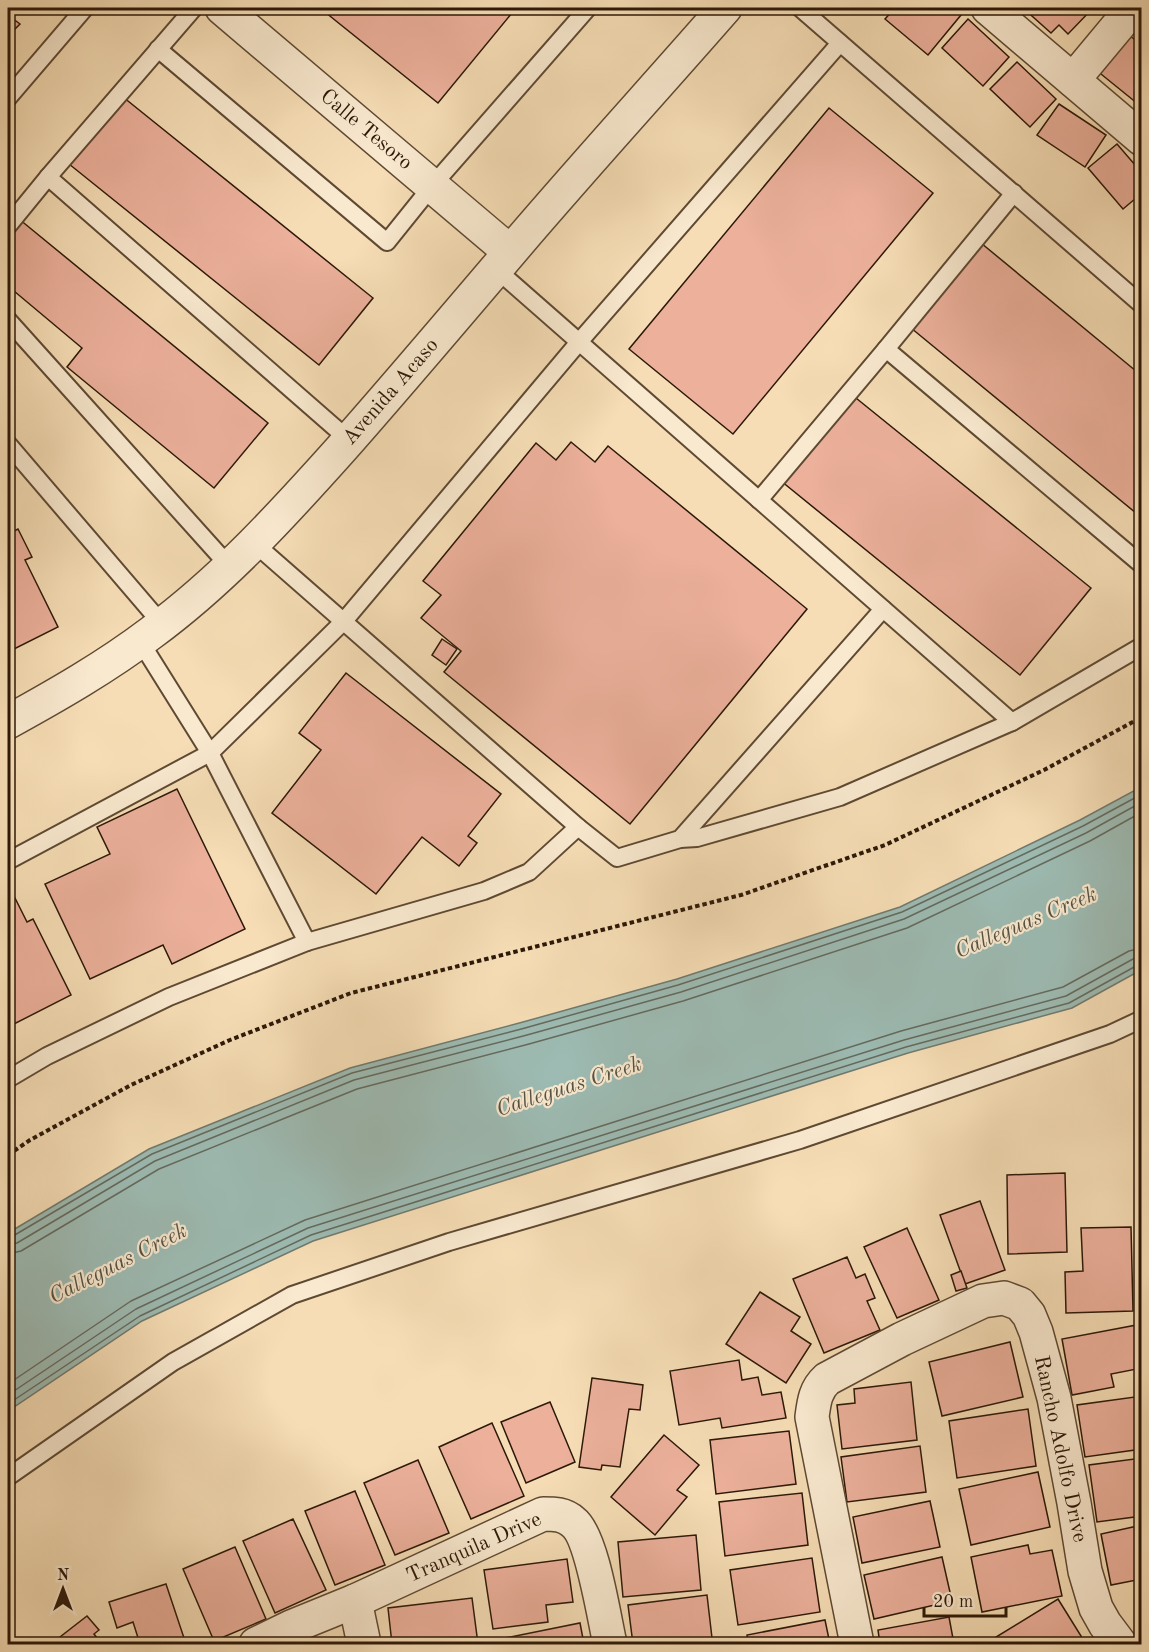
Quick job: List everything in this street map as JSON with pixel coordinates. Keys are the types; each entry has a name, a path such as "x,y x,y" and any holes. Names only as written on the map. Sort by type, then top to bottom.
{"street":[{"name":"Calle Tesoro","path":"222,8 432,186 503,261"},
{"name":"Avenida Acaso","path":"8,722 67,689 151,633 199,595 254,543 418,363 503,261 725,8"},
{"path":"988,8 1142,139"},
{"path":"1073,80 1133,8"},
{"name":"Rancho Adolfo Drive","path":"857,1644 812,1417 814,1398 820,1385 826,1379 902,1339 983,1301 1004,1298 1020,1304 1029,1315 1036,1332 1054,1398 1084,1571 1096,1608 1119,1644"},
{"name":"Tranquila Drive","path":"256,1644 543,1514 562,1515 575,1523 584,1536 592,1560 610,1644"},
{"path":"354,1601 364,1644"}],"lane":[{"path":"8,98 85,8"},
{"path":"8,226 194,8"},
{"path":"158,49 387,242 432,186 588,8"},
{"path":"800,8 1142,305"},
{"path":"8,861 210,753 344,621 579,342 840,43"},
{"path":"48,177 349,440"},
{"path":"759,500 1014,193"},
{"path":"503,261 579,342 1011,722"},
{"path":"8,320 229,567"},
{"path":"886,349 1142,565"},
{"path":"8,444 151,633 307,942"},
{"path":"254,543 578,827 617,858 680,839 697,838 840,796 1011,722 1142,646"},
{"path":"680,839 884,609"},
{"path":"8,1079 47,1056 169,997 307,942 484,891 529,873 578,827"},
{"path":"8,1477 173,1362 292,1295 449,1242 800,1140 1110,1034 1142,1019"}],"path":[{"path":"8,1155 30,1140 130,1085 230,1040 351,993 741,895 885,845 1044,770 1142,717"}],"water":[{"name":"Calleguas Creek","path":"1141,787 1141,970 1072,1008 908,1053 313,1241 142,1321 8,1411 8,1233 149,1149 350,1068 677,979 900,907 1080,820"}],"building":[{"path":"320,8 516,8 438,103"},
{"path":"895,8 952,8 961,15 928,55 885,19"},
{"path":"1023,8 1093,8 1068,34 1059,25 1051,33"},
{"path":"8,15 20,24 8,36"},
{"path":"968,19 1009,57 983,86 942,48"},
{"path":"1126,33 1142,45 1142,99 1138,104 1096,70"},
{"path":"1017,62 1056,99 1030,127 990,89"},
{"path":"123,97 373,298 319,365 69,164"},
{"path":"1059,104 1106,135 1085,167 1037,135"},
{"path":"829,108 933,193 733,434 629,349"},
{"path":"1117,144 1142,173 1142,193 1123,209 1088,168"},
{"path":"19,219 268,423 214,488 67,367 82,348 8,286 8,233"},
{"path":"981,243 1142,376 1142,518 911,328"},
{"path":"851,394 1091,588 1020,675 781,481"},
{"path":"571,442 595,462 608,446 807,609 630,824 444,672 461,651 421,618 441,595 423,581 536,443 556,460"},
{"path":"18,529 32,557 25,560 58,627 8,652 8,534"},
{"path":"442,639 457,649 446,665 432,655"},
{"path":"346,673 501,794 468,836 477,843 459,866 422,837 376,894 272,813 321,750 299,733"},
{"path":"177,789 245,929 172,964 163,945 90,979 45,884 110,854 97,827"},
{"path":"8,884 27,922 33,919 71,995 8,1027"},
{"path":"1065,1173 1067,1252 1008,1254 1007,1175"},
{"path":"980,1201 1005,1270 965,1284 940,1215"},
{"path":"1131,1227 1133,1311 1066,1313 1065,1272 1083,1271 1081,1228"},
{"path":"907,1228 939,1300 897,1318 864,1247"},
{"path":"847,1257 856,1278 865,1274 875,1298 867,1301 880,1330 824,1353 793,1279"},
{"path":"961,1271 967,1288 956,1291 951,1275"},
{"path":"760,1292 800,1317 791,1331 811,1344 786,1383 726,1344"},
{"path":"1142,1324 1142,1368 1111,1374 1114,1387 1072,1395 1062,1339"},
{"path":"1010,1342 1023,1397 942,1416 929,1362"},
{"path":"739,1360 742,1380 758,1377 762,1395 781,1392 786,1418 722,1428 720,1418 679,1425 670,1371"},
{"path":"592,1378 643,1385 640,1410 629,1409 620,1467 602,1465 601,1470 579,1467"},
{"path":"911,1382 917,1440 842,1449 837,1405 855,1403 854,1389"},
{"path":"1142,1396 1142,1449 1085,1457 1077,1405"},
{"path":"550,1402 575,1462 526,1483 501,1422"},
{"path":"1028,1409 1036,1466 957,1478 949,1421"},
{"path":"492,1423 524,1496 471,1519 439,1447"},
{"path":"789,1431 796,1484 716,1494 710,1440"},
{"path":"664,1435 699,1465 677,1490 687,1497 655,1535 611,1497"},
{"path":"920,1446 926,1492 847,1502 841,1457"},
{"path":"1142,1458 1142,1516 1097,1522 1089,1465"},
{"path":"418,1460 449,1533 395,1555 364,1483"},
{"path":"1038,1472 1050,1527 971,1545 959,1489"},
{"path":"355,1491 385,1565 335,1585 305,1511"},
{"path":"802,1493 808,1545 725,1556 719,1502"},
{"path":"930,1501 940,1547 862,1563 853,1517"},
{"path":"293,1519 326,1590 275,1613 243,1541"},
{"path":"1142,1525 1142,1579 1111,1585 1101,1534"},
{"path":"696,1535 701,1590 623,1597 618,1542"},
{"path":"1028,1545 1030,1554 1052,1550 1062,1596 982,1612 971,1557"},
{"path":"235,1547 266,1619 214,1641 183,1569"},
{"path":"942,1557 952,1601 874,1619 864,1575"},
{"path":"812,1558 820,1612 738,1625 730,1570"},
{"path":"567,1559 573,1602 546,1605 548,1622 493,1629 484,1570"},
{"path":"166,1584 186,1644 140,1644 133,1622 117,1628 109,1602"},
{"path":"707,1595 712,1638 685,1641 685,1644 633,1644 628,1605"},
{"path":"472,1598 478,1644 392,1644 388,1608"},
{"path":"1058,1599 1086,1644 990,1644 988,1642"},
{"path":"87,1616 99,1630 94,1634 102,1644 51,1644"},
{"path":"949,1617 954,1644 880,1644 878,1630"},
{"path":"825,1620 830,1644 748,1644 747,1635"},
{"path":"580,1623 584,1644 501,1644 500,1639"}]}
